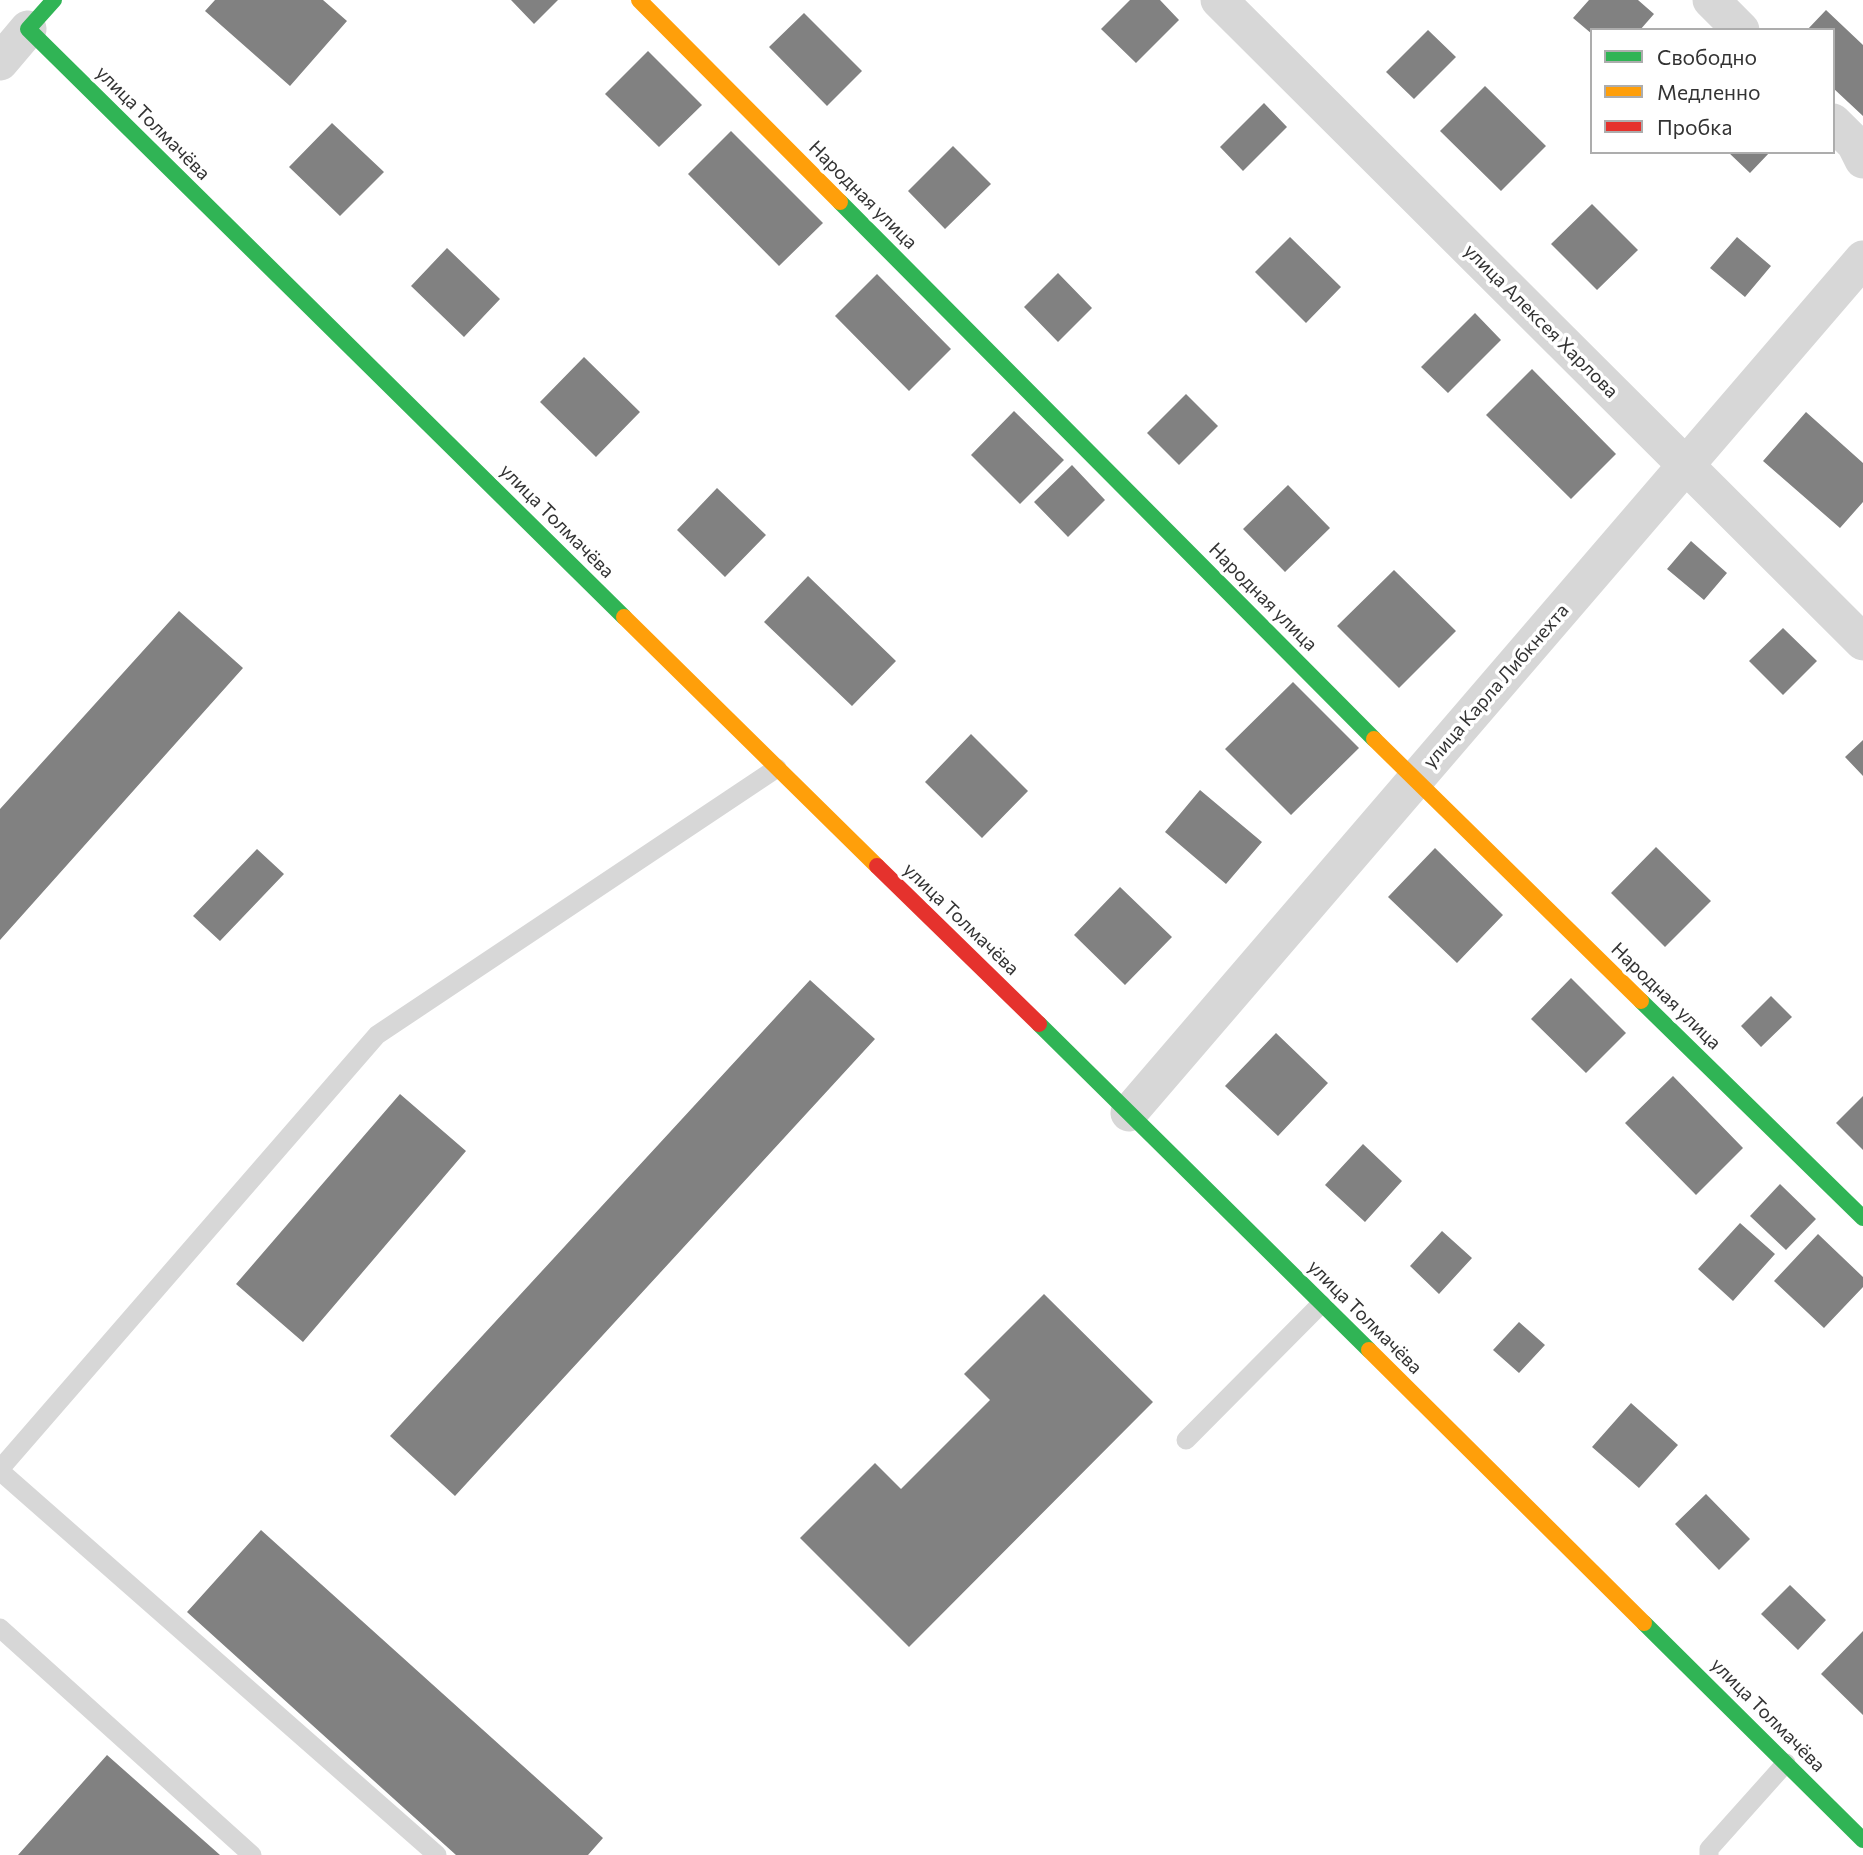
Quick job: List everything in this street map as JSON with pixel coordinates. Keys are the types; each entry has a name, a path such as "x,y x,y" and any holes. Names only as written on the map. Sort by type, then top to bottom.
{"street":[{"path":"0,62 14,30 54,0"},
{"name":"Народная улица","path":"639,0 1415,780 1863,1218"},
{"name":"улица Алексея Харлова","path":"1219,0 1863,642"},
{"path":"1711,0 1739,28"},
{"name":"улица Толмачёва","path":"14,30 777,768 1863,1840"},
{"path":"1835,124 1855,144 1863,160"},
{"name":"улица Карла Либкнехта","path":"1129,1113 1863,259"}],"lane":[{"path":"437,1855 0,1470 377,1035 777,768"},
{"path":"1186,1440 1321,1304"},
{"path":"0,1628 252,1855"},
{"path":"1709,1855 1709,1849 1786,1763"}],"building":[{"path":"215,0 323,0 347,21 290,86 205,11"},
{"path":"511,0 558,0 534,24"},
{"path":"1130,0 1160,0 1179,20 1136,63 1101,29"},
{"path":"1589,0 1638,0 1654,14 1642,28 1590,28 1590,32 1573,18"},
{"path":"1826,10 1863,45 1863,116 1835,90 1835,28 1809,28"},
{"path":"804,13 862,71 827,106 769,47"},
{"path":"1428,30 1456,57 1414,99 1386,72"},
{"path":"648,51 702,105 659,147 605,94"},
{"path":"1485,86 1546,146 1501,191 1440,131"},
{"path":"1264,103 1287,127 1243,171 1220,147"},
{"path":"332,123 384,172 340,216 289,167"},
{"path":"731,131 823,223 779,266 688,174"},
{"path":"953,146 991,184 945,229 908,191"},
{"path":"1730,154 1768,154 1750,173"},
{"path":"1592,204 1638,250 1597,290 1551,244"},
{"path":"1290,237 1341,287 1306,323 1255,272"},
{"path":"1737,237 1771,266 1745,297 1710,268"},
{"path":"447,248 500,299 464,337 411,286"},
{"path":"1058,273 1092,308 1058,342 1024,307"},
{"path":"877,274 951,349 909,391 835,316"},
{"path":"1475,313 1501,340 1448,393 1421,367"},
{"path":"584,357 640,412 596,457 540,402"},
{"path":"1532,369 1616,454 1571,499 1486,415"},
{"path":"1186,394 1218,426 1179,465 1147,433"},
{"path":"1014,411 1064,460 1020,504 971,455"},
{"path":"1806,412 1863,463 1863,502 1840,528 1763,461"},
{"path":"1072,465 1105,500 1068,537 1034,502"},
{"path":"1288,485 1330,528 1285,572 1243,529"},
{"path":"717,488 766,535 725,577 677,530"},
{"path":"1691,541 1727,573 1704,600 1667,569"},
{"path":"1394,570 1456,631 1399,688 1337,626"},
{"path":"808,576 896,661 852,706 764,622"},
{"path":"179,611 243,668 0,940 0,809"},
{"path":"1783,628 1817,661 1783,695 1749,661"},
{"path":"1293,682 1359,748 1291,815 1225,749"},
{"path":"971,734 1028,791 982,838 925,782"},
{"path":"1863,740 1863,776 1845,757"},
{"path":"1200,790 1262,842 1226,884 1165,832"},
{"path":"1656,847 1711,901 1665,947 1611,893"},
{"path":"1435,848 1503,915 1457,963 1388,897"},
{"path":"257,849 284,874 220,941 193,916"},
{"path":"1120,887 1172,937 1125,985 1074,935"},
{"path":"1571,978 1626,1033 1586,1073 1531,1019"},
{"path":"810,980 875,1039 455,1496 390,1436"},
{"path":"1771,996 1792,1017 1761,1047 1741,1026"},
{"path":"1276,1033 1328,1083 1278,1136 1225,1086"},
{"path":"1673,1076 1743,1148 1696,1195 1625,1123"},
{"path":"400,1094 466,1151 303,1342 236,1284"},
{"path":"1863,1096 1863,1150 1836,1123"},
{"path":"1363,1144 1402,1181 1365,1222 1325,1185"},
{"path":"1780,1184 1816,1219 1786,1250 1750,1216"},
{"path":"1740,1223 1775,1254 1733,1301 1698,1269"},
{"path":"1442,1231 1472,1258 1439,1294 1410,1266"},
{"path":"1818,1234 1863,1277 1863,1287 1824,1328 1774,1281"},
{"path":"1044,1294 1153,1402 909,1647 800,1538 875,1463 901,1489 990,1400 964,1374"},
{"path":"1519,1322 1545,1345 1519,1373 1493,1350"},
{"path":"1631,1403 1678,1445 1639,1488 1592,1447"},
{"path":"1706,1494 1750,1539 1719,1570 1675,1524"},
{"path":"261,1530 603,1838 588,1855 456,1855 187,1612"},
{"path":"1790,1585 1826,1620 1798,1650 1761,1614"},
{"path":"1863,1631 1863,1715 1821,1674"},
{"path":"107,1755 220,1855 18,1855"}],"traffic: fast":[{"path":"54,0 28,29 624,617"},
{"path":"840,202 1374,739"},
{"path":"1641,1001 1863,1218"},
{"path":"1039,1024 1369,1350"},
{"path":"1644,1623 1863,1840"}],"traffic: slow":[{"path":"639,0 840,202"},
{"path":"624,617 877,866"},
{"path":"1374,739 1641,1001"},
{"path":"1369,1350 1644,1623"}],"traffic: jam":[{"path":"877,866 1039,1024"}]}
